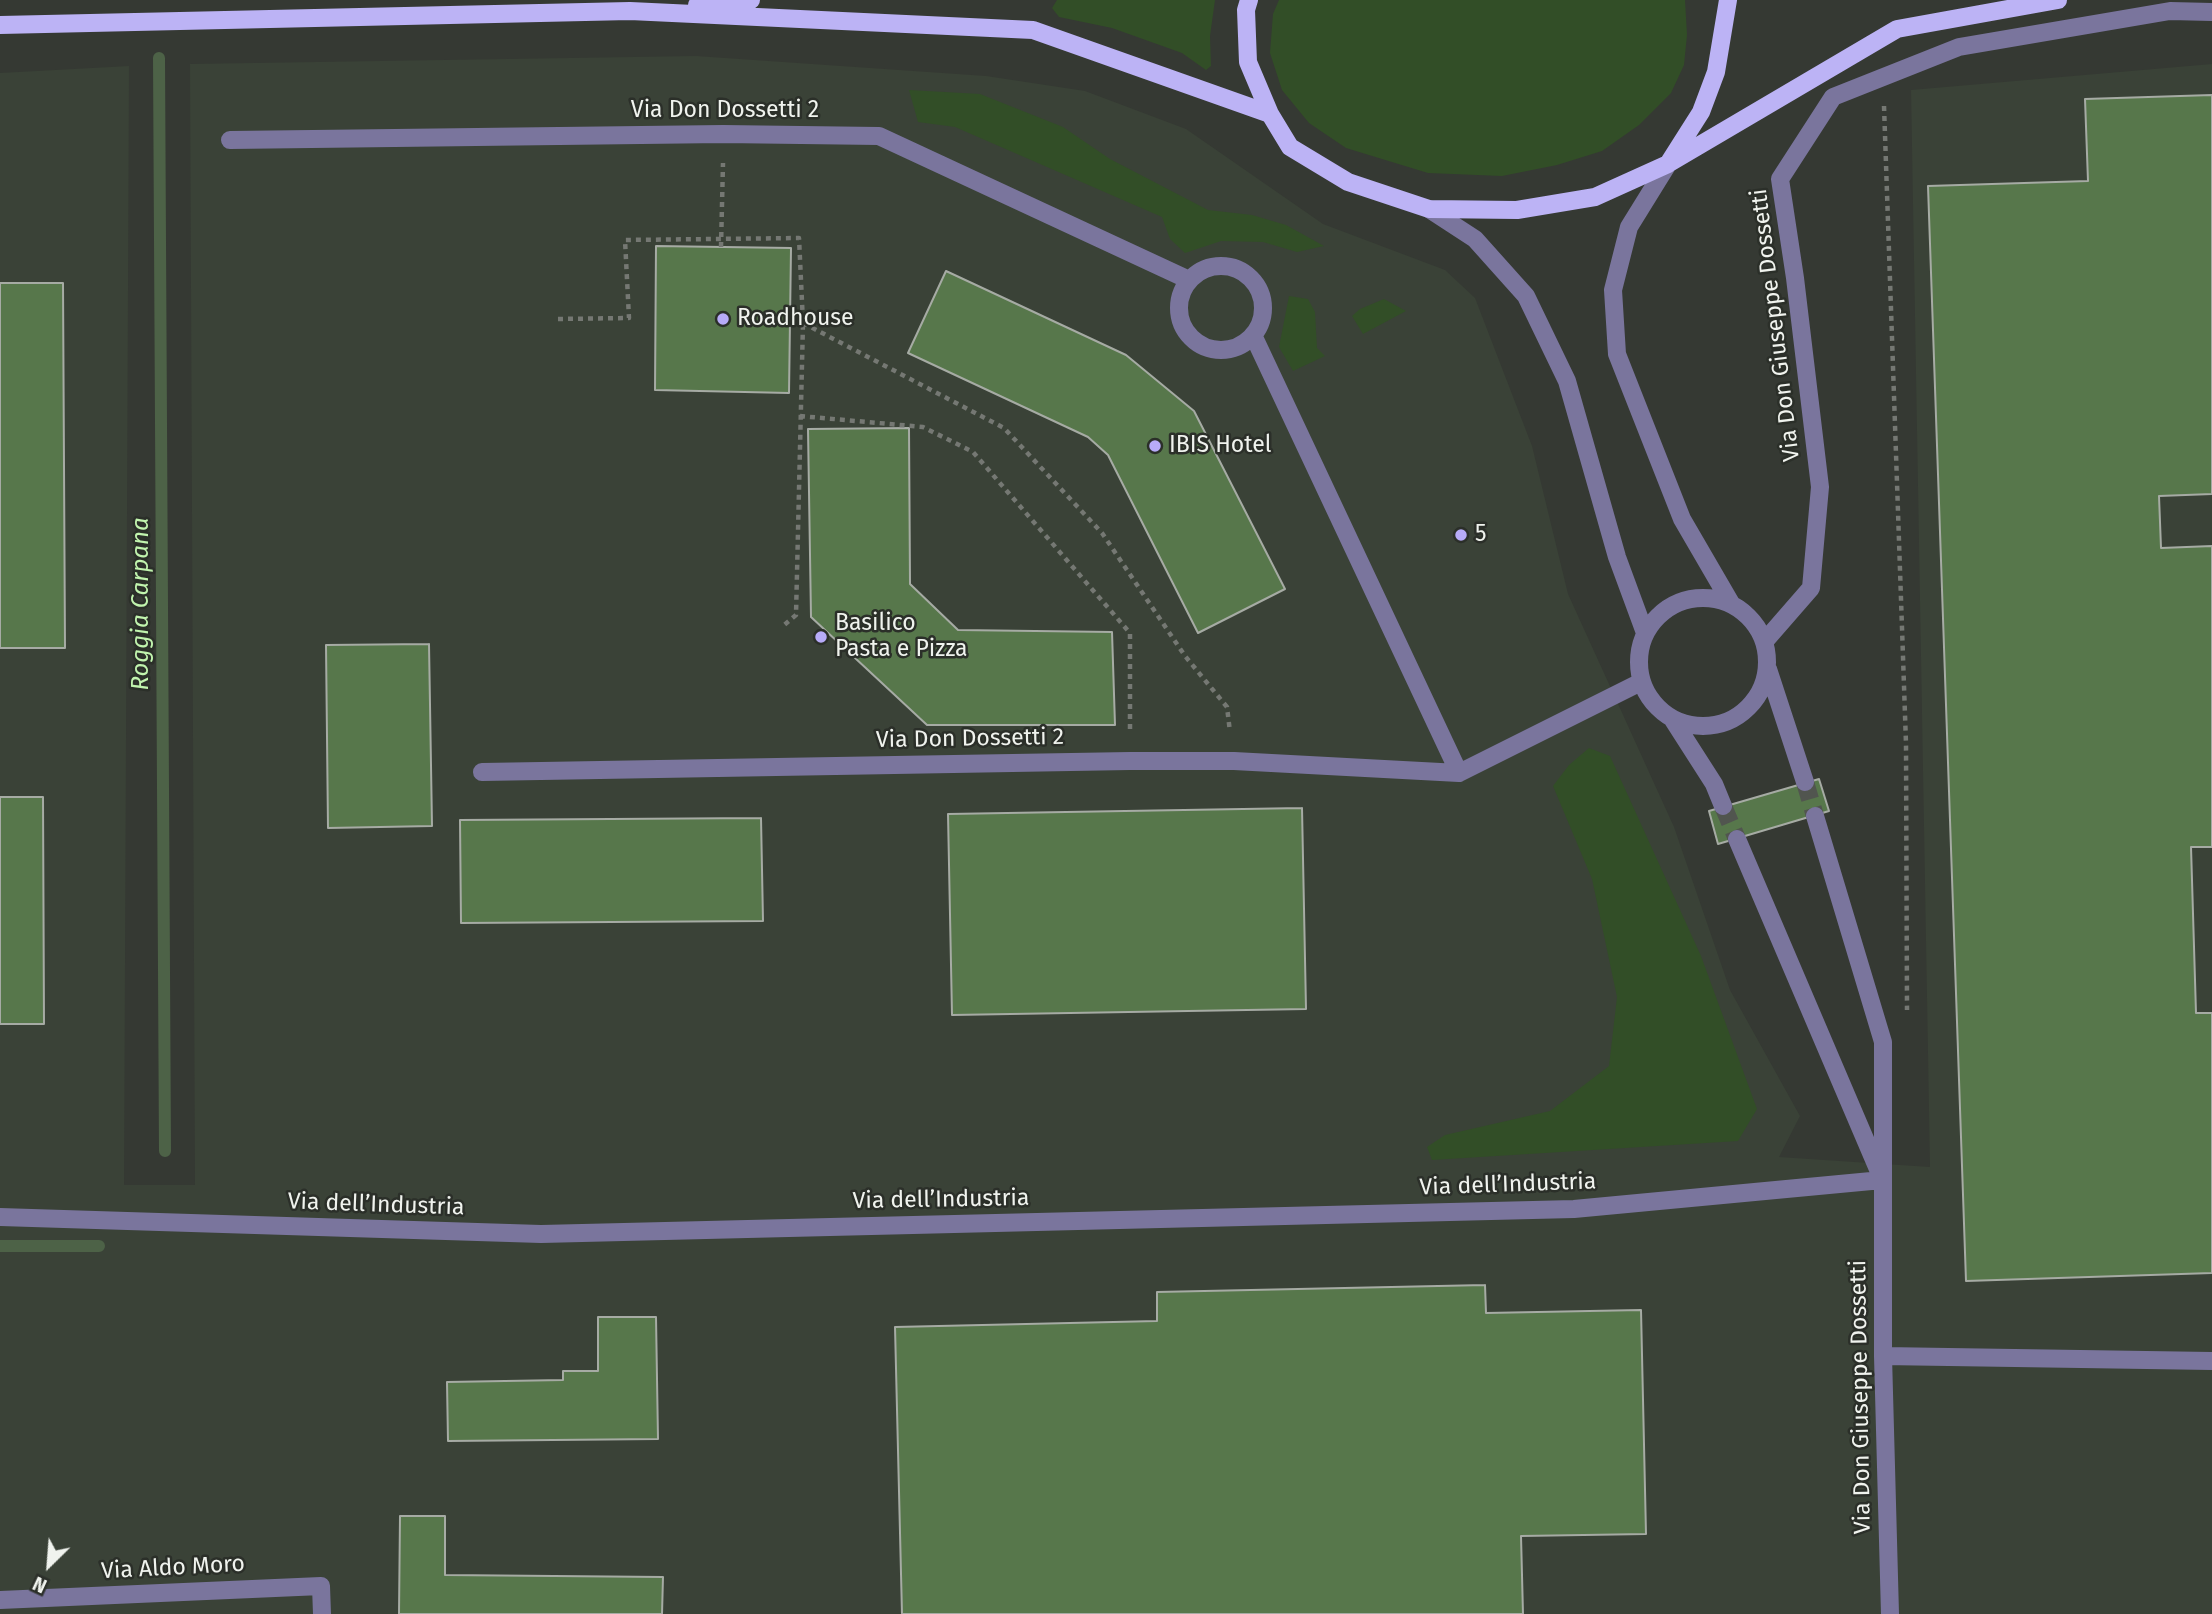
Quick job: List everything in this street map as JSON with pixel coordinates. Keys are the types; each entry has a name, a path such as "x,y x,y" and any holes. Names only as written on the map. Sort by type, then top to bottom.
{"main road":[{"path":"0,25 631,11 751,0"},
{"path":"1249,0 1246,10 1248,62 1270,114 1290,147 1348,182 1429,209 1517,209 1595,198 1668,164 1897,29 2058,0"},
{"path":"1668,164 1701,112 1716,72 1728,0"},
{"path":"631,11 1033,30 1270,114"}],"street":[{"name":"Via Don Giuseppe Dossetti","path":"1764,642 1811,588 1820,486 1795,278 1780,180 1833,97 1959,47 2170,11 2212,12"},
{"name":"Via Don Dossetti 2","path":"230,140 723,134 879,136 1189,280"},
{"path":"1668,164 1629,227 1613,290 1618,354 1682,519 1732,605 1757,627 1764,642 1767,667 1805,782"},
{"path":"1429,209 1475,239 1526,296 1567,381 1617,557 1645,634"},
{"path":"1215,266 1230,267 1247,275 1259,291 1263,309 1253,335 1236,347 1222,350 1192,339 1180,319 1179,304 1189,280 1215,266"},
{"path":"1253,335 1459,772"},
{"path":"1732,605 1712,599 1692,599 1673,606 1657,617 1645,634 1638,666 1641,682 1660,711 1674,720 1694,726 1715,726 1735,719 1751,705 1762,687 1767,667"},
{"name":"Via Don Dossetti 2","path":"482,772 1234,761 1459,772 1641,682"},
{"path":"1674,720 1714,784 1723,806"},
{"name":"Via Don Giuseppe Dossetti","path":"1815,816 1883,1042 1883,1356 1890,1614"},
{"name":"Via Don Giuseppe Dossetti","path":"1737,839 1882,1180"},
{"name":"Via dell’Industria","path":"0,1217 541,1234 1574,1209 1882,1180"},
{"path":"1883,1356 2212,1361"},
{"name":"Via Aldo Moro","path":"0,1600 321,1586 322,1614"}],"path":[{"path":"1884,77 1885,197 1906,744 1907,1019"},
{"path":"722,247 723,134"},
{"path":"558,319 629,318 625,240 799,238 803,323 796,615 783,626"},
{"path":"803,323 1004,428 1102,533 1185,656 1227,707 1234,761"},
{"path":"800,416 922,427 973,452 1130,633 1130,761"}],"shaded area":[{"path":"696,56 986,76 1085,91 1186,129 1323,224 1445,270 1475,298 1532,446 1568,594 1674,827 1730,990 1800,1116 1779,1157 1930,1167 1911,90 2212,64 2212,1614 0,1614 0,73 129,66 124,1185 195,1185 190,64"}],"green space":[{"path":"1057,0 1215,0 1210,36 1211,66 1206,70 1182,53 1112,28 1059,17 1052,8"},
{"path":"1279,0 1685,0 1687,35 1684,65 1671,93 1639,125 1602,151 1557,165 1502,176 1428,173 1346,148 1309,123 1282,90 1270,53 1273,14"},
{"path":"909,90 980,94 1063,127 1110,159 1208,210 1252,215 1286,225 1324,246 1297,252 1263,242 1221,241 1185,253 1170,239 1162,217 955,127 918,122"},
{"path":"1289,296 1308,299 1315,312 1317,348 1325,356 1293,371 1279,347"},
{"path":"1384,299 1406,311 1363,334 1352,316 1360,309"},
{"path":"1589,748 1610,756 1701,956 1757,1109 1738,1141 1432,1160 1427,1147 1445,1135 1550,1111 1609,1066 1617,997 1592,879 1553,786 1569,765"}],"building":[{"path":"2212,95 2212,494 2159,496 2161,548 2212,546 2212,847 2191,847 2196,1013 2212,1013 2212,1273 1966,1281 1928,186 2088,181 2085,99"},
{"name":"Roadhouse","path":"656,246 791,248 789,393 655,390"},
{"name":"IBIS Hotel","path":"946,271 1126,355 1194,411 1285,589 1198,633 1108,455 1088,437 908,353"},
{"path":"0,283 63,283 65,648 0,648"},
{"path":"909,428 910,584 958,630 1112,632 1115,725 927,725 811,617 808,429"},
{"path":"429,644 432,826 328,828 326,645"},
{"path":"1819,779 1829,811 1718,844 1709,811"},
{"path":"0,797 43,797 44,1024 0,1024"},
{"path":"1302,808 1306,1009 952,1015 948,814"},
{"path":"761,818 763,921 461,923 460,820"},
{"path":"1485,1285 1486,1313 1641,1310 1646,1534 1521,1536 1523,1614 902,1614 895,1327 1157,1321 1157,1292"},
{"path":"598,1317 656,1317 658,1439 448,1441 447,1382 563,1380 563,1371 598,1371"},
{"path":"400,1516 445,1516 445,1575 663,1577 662,1614 399,1614"}],"waterway":[{"name":"Roggia Carpana","path":"159,58 165,1151"},
{"path":"0,1246 99,1246"}],"tunnel":[{"path":"1805,782 1815,816"},
{"path":"1723,806 1737,839"}],"place":[{"name":"Roadhouse","path":"723,319"},
{"name":"IBIS Hotel","path":"1155,446"},
{"name":"5","path":"1461,535"},
{"name":"Basilico Pasta e Pizza","path":"821,637"}]}
